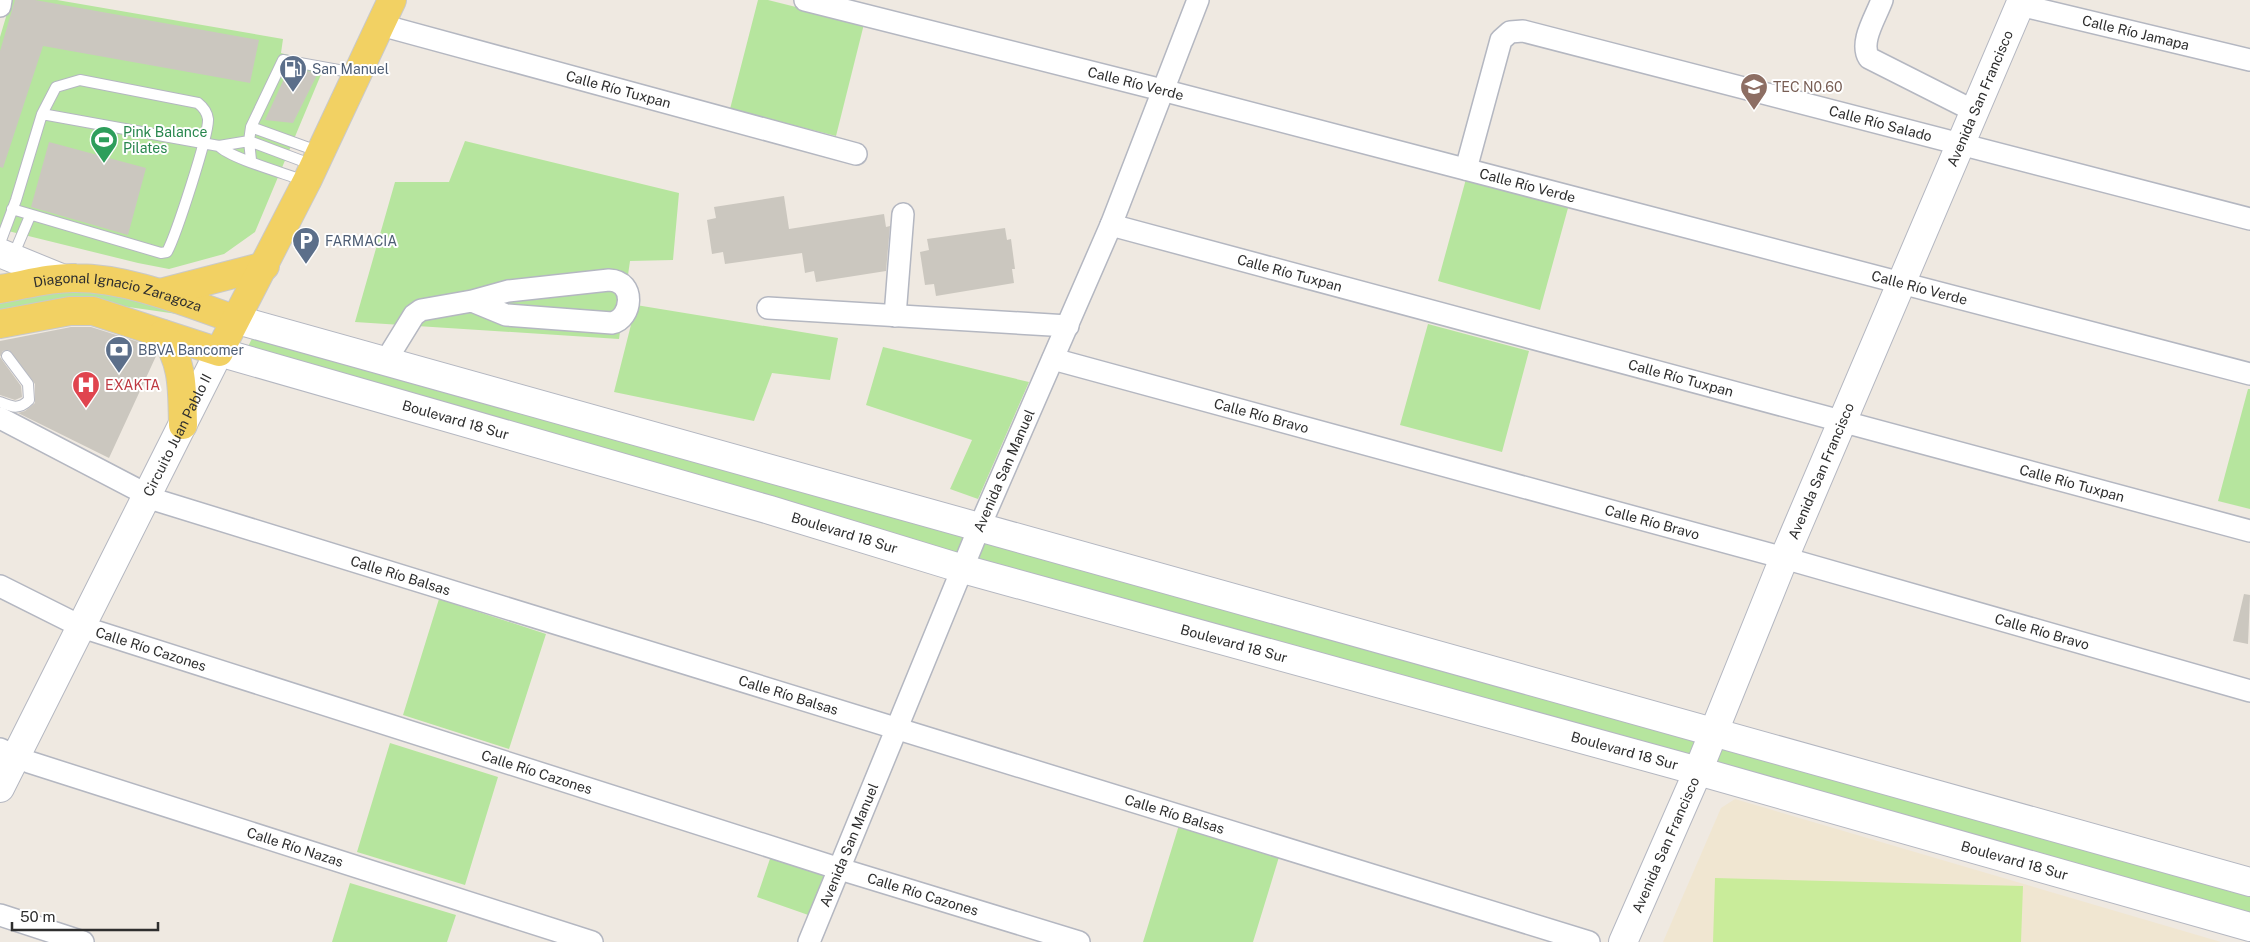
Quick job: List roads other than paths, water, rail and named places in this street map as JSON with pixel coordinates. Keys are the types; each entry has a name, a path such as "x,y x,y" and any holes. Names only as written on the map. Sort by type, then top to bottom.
{"main road":[{"name":"Circuito Juan Pablo II","path":"0,788 8,753 82,627 234,319 265,266 392,0"},
{"name":"Avenida San Francisco","path":"1623,942 1698,770 1784,558 2021,3"},
{"path":"4,251 61,278"},
{"path":"159,294 265,266"},
{"name":"Diagonal Ignacio Zaragoza","path":"2,287 61,278 96,280 159,294 234,319"},
{"name":"Diagonal Ignacio Zaragoza","path":"0,324 83,310 115,317 219,352"},
{"path":"234,319 661,439 781,470 979,528 2250,882"},
{"path":"163,334 172,346 179,362 183,424"},
{"name":"Boulevard 18 Sur","path":"219,352 770,510 963,569 1698,770 2250,927"},
{"path":"650,477 661,439"},
{"path":"770,510 781,470"},
{"path":"860,538 871,496"}],"street":[{"path":"0,6 1,0"},
{"name":"Calle Río Verde","path":"805,0 1162,90 2250,374"},
{"name":"Avenida San Manuel","path":"809,942 979,528 1111,225 1198,0"},
{"path":"1882,0 1866,41 1865,51 1869,58 1974,111"},
{"name":"Calle Río Jamapa","path":"2021,3 2250,60"},
{"name":"Calle Río Tuxpan","path":"380,25 856,154"},
{"name":"Calle Río Salado","path":"1466,170 1501,40 1510,32 1523,31 2250,219"},
{"path":"895,316 902,214"},
{"name":"Calle Río Tuxpan","path":"1111,225 2250,531"},
{"path":"385,362 414,315 431,308 472,301 508,291 609,280 621,282 626,285 628,291 627,312 622,319 612,323 506,315 489,310 472,301"},
{"path":"768,308 1068,326"},
{"name":"Calle Río Bravo","path":"1053,359 1784,558 2250,691"},
{"name":"Calle Río Balsas","path":"0,418 148,495 169,504 1589,942"},
{"name":"Calle Río Cazones","path":"0,586 82,627 840,869 1079,942"},
{"name":"Calle Río Nazas","path":"8,753 592,942"},
{"path":"0,915 83,942"}],"lane":[{"path":"250,160 249,141 251,127 282,60 356,73"},
{"path":"4,251 12,210 42,114 56,87 80,80 198,103 205,109 208,119 204,142 167,252 161,254 12,210"},
{"path":"42,114 204,142 219,146 232,155 250,160 314,166"},
{"path":"251,127 314,166"},
{"path":"219,146 249,141 314,166"},
{"path":"4,251 30,216"},
{"path":"0,402 17,408 29,400 28,384 7,356"}],"place":[{"name":"San Manuel","path":"293,93"},
{"name":"TEC N0.60","path":"1754,111"},
{"name":"Pink Balance Pilates","path":"104,164"},
{"name":"FARMACIA","path":"306,265"},
{"name":"BBVA Bancomer","path":"119,374"},
{"name":"EXAKTA","path":"86,409"}]}
